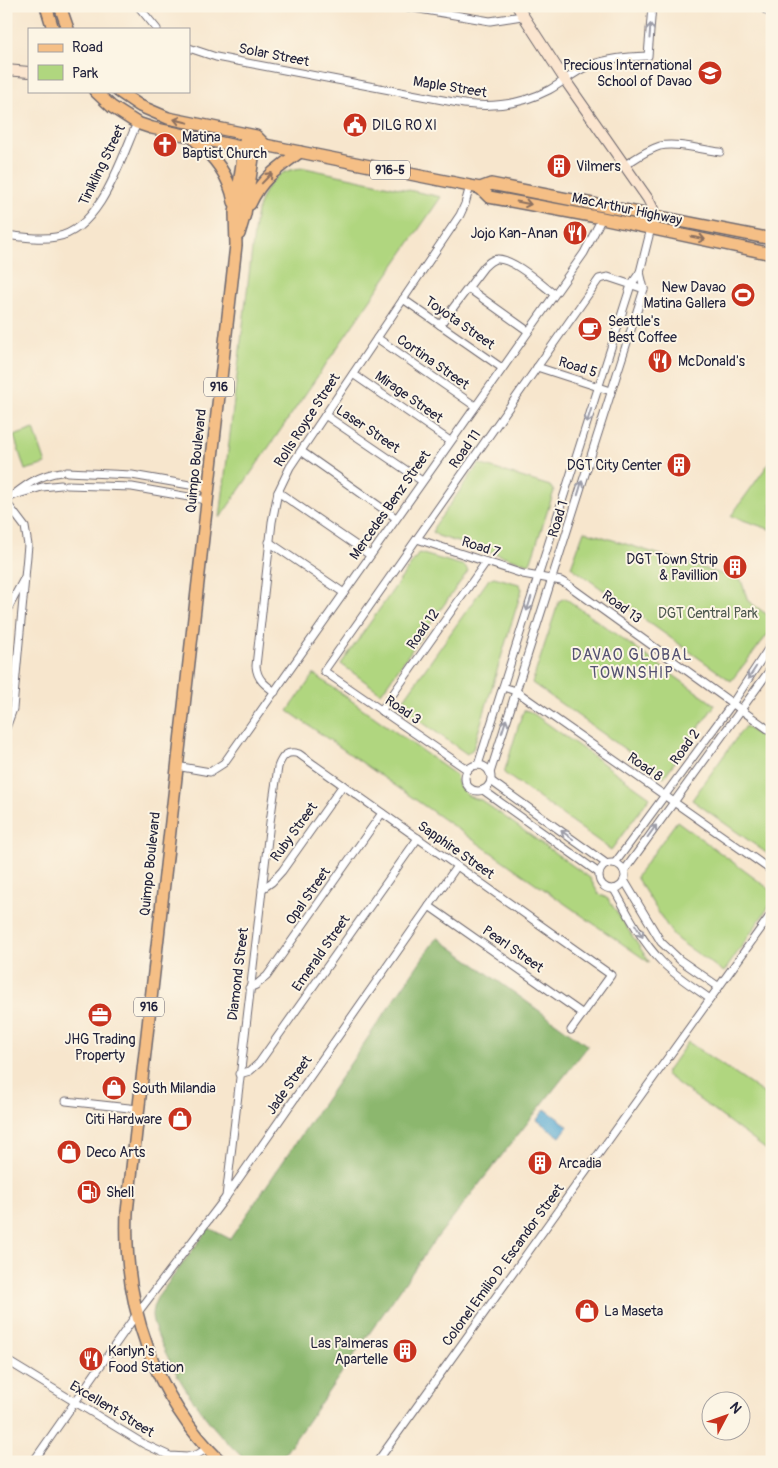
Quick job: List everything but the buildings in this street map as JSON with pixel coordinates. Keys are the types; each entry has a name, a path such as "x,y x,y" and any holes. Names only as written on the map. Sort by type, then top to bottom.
{"main road":[{"path":"46,6 53,28"},
{"path":"60,6 68,28"},
{"name":"MacArthur Highway","path":"96,92 112,107 137,123 192,138 255,148 300,152 475,187 491,184 767,238"},
{"path":"119,92 140,106 168,118 251,135 255,148"},
{"name":"Quimpo Boulevard","path":"221,1462 188,1424 163,1383 145,1343 136,1315 129,1278 126,1240 127,1212 138,1109 236,245 240,213 255,148 251,135"},
{"path":"192,138 210,154 225,174 240,213"},
{"path":"240,213 272,172 300,152"},
{"name":"MacArthur Highway","path":"475,187 489,197 602,218 772,254"},
{"path":"759,251 767,238"}],"street":[{"path":"138,6 156,28"},
{"path":"402,6 490,21 522,16"},
{"path":"517,6 565,80 648,199 653,209 651,228"},
{"name":"Maple Street","path":"356,83 464,104 505,105 549,90 588,66 599,62 648,56 652,6"},
{"path":"761,6 772,15"},
{"name":"Solar Street","path":"190,48 216,57 356,83"},
{"path":"6,70 28,72"},
{"name":"Tinikling Street","path":"6,235 43,238 58,237 84,224 105,194 137,123"},
{"path":"625,165 650,150 662,146 678,146 720,152"},
{"name":"Rolls Royce Street","path":"275,692 261,681 256,672 256,666 269,542 278,492 301,451 460,215 475,187"},
{"name":"Mercedes Benz Street","path":"176,766 210,772 220,767 275,692 590,244 602,218"},
{"name":"Road 1","path":"478,765 631,285 640,272 651,228"},
{"path":"440,325 488,263 499,258 513,263 554,294"},
{"name":"Road 1","path":"490,773 644,289 640,272"},
{"name":"Road 11","path":"324,671 599,279 605,277 644,289"},
{"path":"468,288 528,332"},
{"name":"Toyota Street","path":"403,299 502,368"},
{"name":"Cortina Street","path":"377,338 475,406"},
{"path":"611,346 624,350"},
{"name":"Road 5","path":"537,368 611,390"},
{"name":"Mirage Street","path":"353,374 450,441"},
{"name":"Laser Street","path":"325,415 422,481"},
{"path":"301,451 396,518"},
{"path":"8,500 37,478 64,472 154,478 208,488"},
{"path":"80,472 80,484"},
{"path":"8,500 42,488 80,484 132,487 206,500"},
{"path":"278,492 370,555"},
{"path":"6,728 13,709 28,545 25,527 8,500"},
{"path":"554,527 567,531"},
{"name":"Road 7","path":"417,539 486,562 538,577 552,579"},
{"path":"269,542 344,592"},
{"name":"Road 12","path":"381,710 486,562"},
{"path":"6,612 27,572"},
{"name":"Road 13","path":"552,579 561,581 577,590 772,732"},
{"name":"Road 2","path":"611,864 732,704 772,643"},
{"name":"Road 2","path":"624,871 772,667"},
{"name":"Road 3","path":"324,671 468,770"},
{"name":"Road 8","path":"503,687 516,691 772,871"},
{"name":"Sapphire Street","path":"284,756 293,752 299,754 611,974 583,1014"},
{"name":"Diamond Street","path":"226,1197 249,988 278,767 284,756"},
{"path":"478,765 485,767 490,773 491,781 487,788 476,792 469,788 465,781 468,770 478,765"},
{"path":"484,790 599,873 601,884 607,888 614,889 621,886 624,880 624,871 620,866 611,864 491,781"},
{"name":"Ruby Street","path":"262,889 282,871 343,786"},
{"name":"Opal Street","path":"249,988 267,976 382,813"},
{"name":"Emerald Street","path":"239,1074 250,1071 259,1063 418,838"},
{"path":"599,873 601,869 611,864"},
{"name":"Jade Street","path":"33,1462 136,1315 226,1197 457,866"},
{"path":"624,880 662,942 680,960 718,987"},
{"path":"614,889 644,940 657,956 672,971 710,999"},
{"name":"Pearl Street","path":"429,906 583,1014"},
{"name":"Colonel Emilio D. Escandor Street","path":"377,1462 772,913"},
{"path":"571,1030 583,1014"},
{"path":"66,1101 138,1109"},
{"name":"Excellent Street","path":"6,1360 75,1400 144,1444 170,1456 187,1457 198,1454 208,1448"}],"green space":[{"path":"305,168 441,197 220,518 256,216 266,189 278,176 294,169"},
{"path":"34,429 46,464 25,470 14,436"},
{"path":"772,459 772,530 731,516"},
{"path":"479,464 550,486 554,491 529,564 438,536 433,532 434,527"},
{"name":"DGT Central Park","path":"584,531 741,580 748,601 772,618 772,629 731,681 571,567"},
{"path":"419,553 465,566 468,571 381,693 341,664"},
{"path":"494,577 519,584 522,589 473,749 467,754 399,706 489,579"},
{"path":"565,598 715,705 664,777 532,683 559,601"},
{"path":"314,674 456,775 461,789 467,795 481,800 590,878 598,893 608,899 650,963 288,711"},
{"path":"525,710 531,712 650,797 611,850 504,773 522,714"},
{"path":"745,726 772,745 772,857 692,800"},
{"path":"677,821 772,891 772,902 724,972 678,940 636,877"},
{"path":"437,937 588,1046 432,1244 279,1462 248,1462 210,1423 188,1393 162,1345 155,1327 152,1316 154,1304 209,1228 230,1239"},
{"path":"688,1042 772,1099 772,1154 665,1074"}],"water":[{"path":"545,1109 568,1126 560,1137 537,1120"}],"place":[{"name":"Precious International School of Davao","path":"710,73"},
{"name":"DILG RO XI","path":"355,125"},
{"name":"Matina Baptist Church","path":"165,145"},
{"name":"Vilmers","path":"559,166"},
{"name":"Jojo Kan-Anan","path":"575,233"},
{"name":"New Davao Matina Gallera","path":"743,295"},
{"name":"Seattle's Best Coffee","path":"590,329"},
{"name":"McDonald's","path":"660,361"},
{"name":"DGT City Center","path":"679,465"},
{"name":"DGT Town Strip & Pavillion","path":"735,567"},
{"name":"JHG Trading Property","path":"100,1015"},
{"name":"South Milandia","path":"114,1088"},
{"name":"Citi Hardware","path":"180,1119"},
{"name":"Deco Arts","path":"69,1152"},
{"name":"Arcadia","path":"540,1163"},
{"name":"Shell","path":"89,1192"},
{"name":"La Maseta","path":"587,1311"},
{"name":"Las Palmeras Apartelle","path":"405,1351"},
{"name":"Karlyn's Food Station","path":"91,1359"}],"district":[{"name":"DAVAO GLOBAL TOWNSHIP","path":"632,664"}]}
